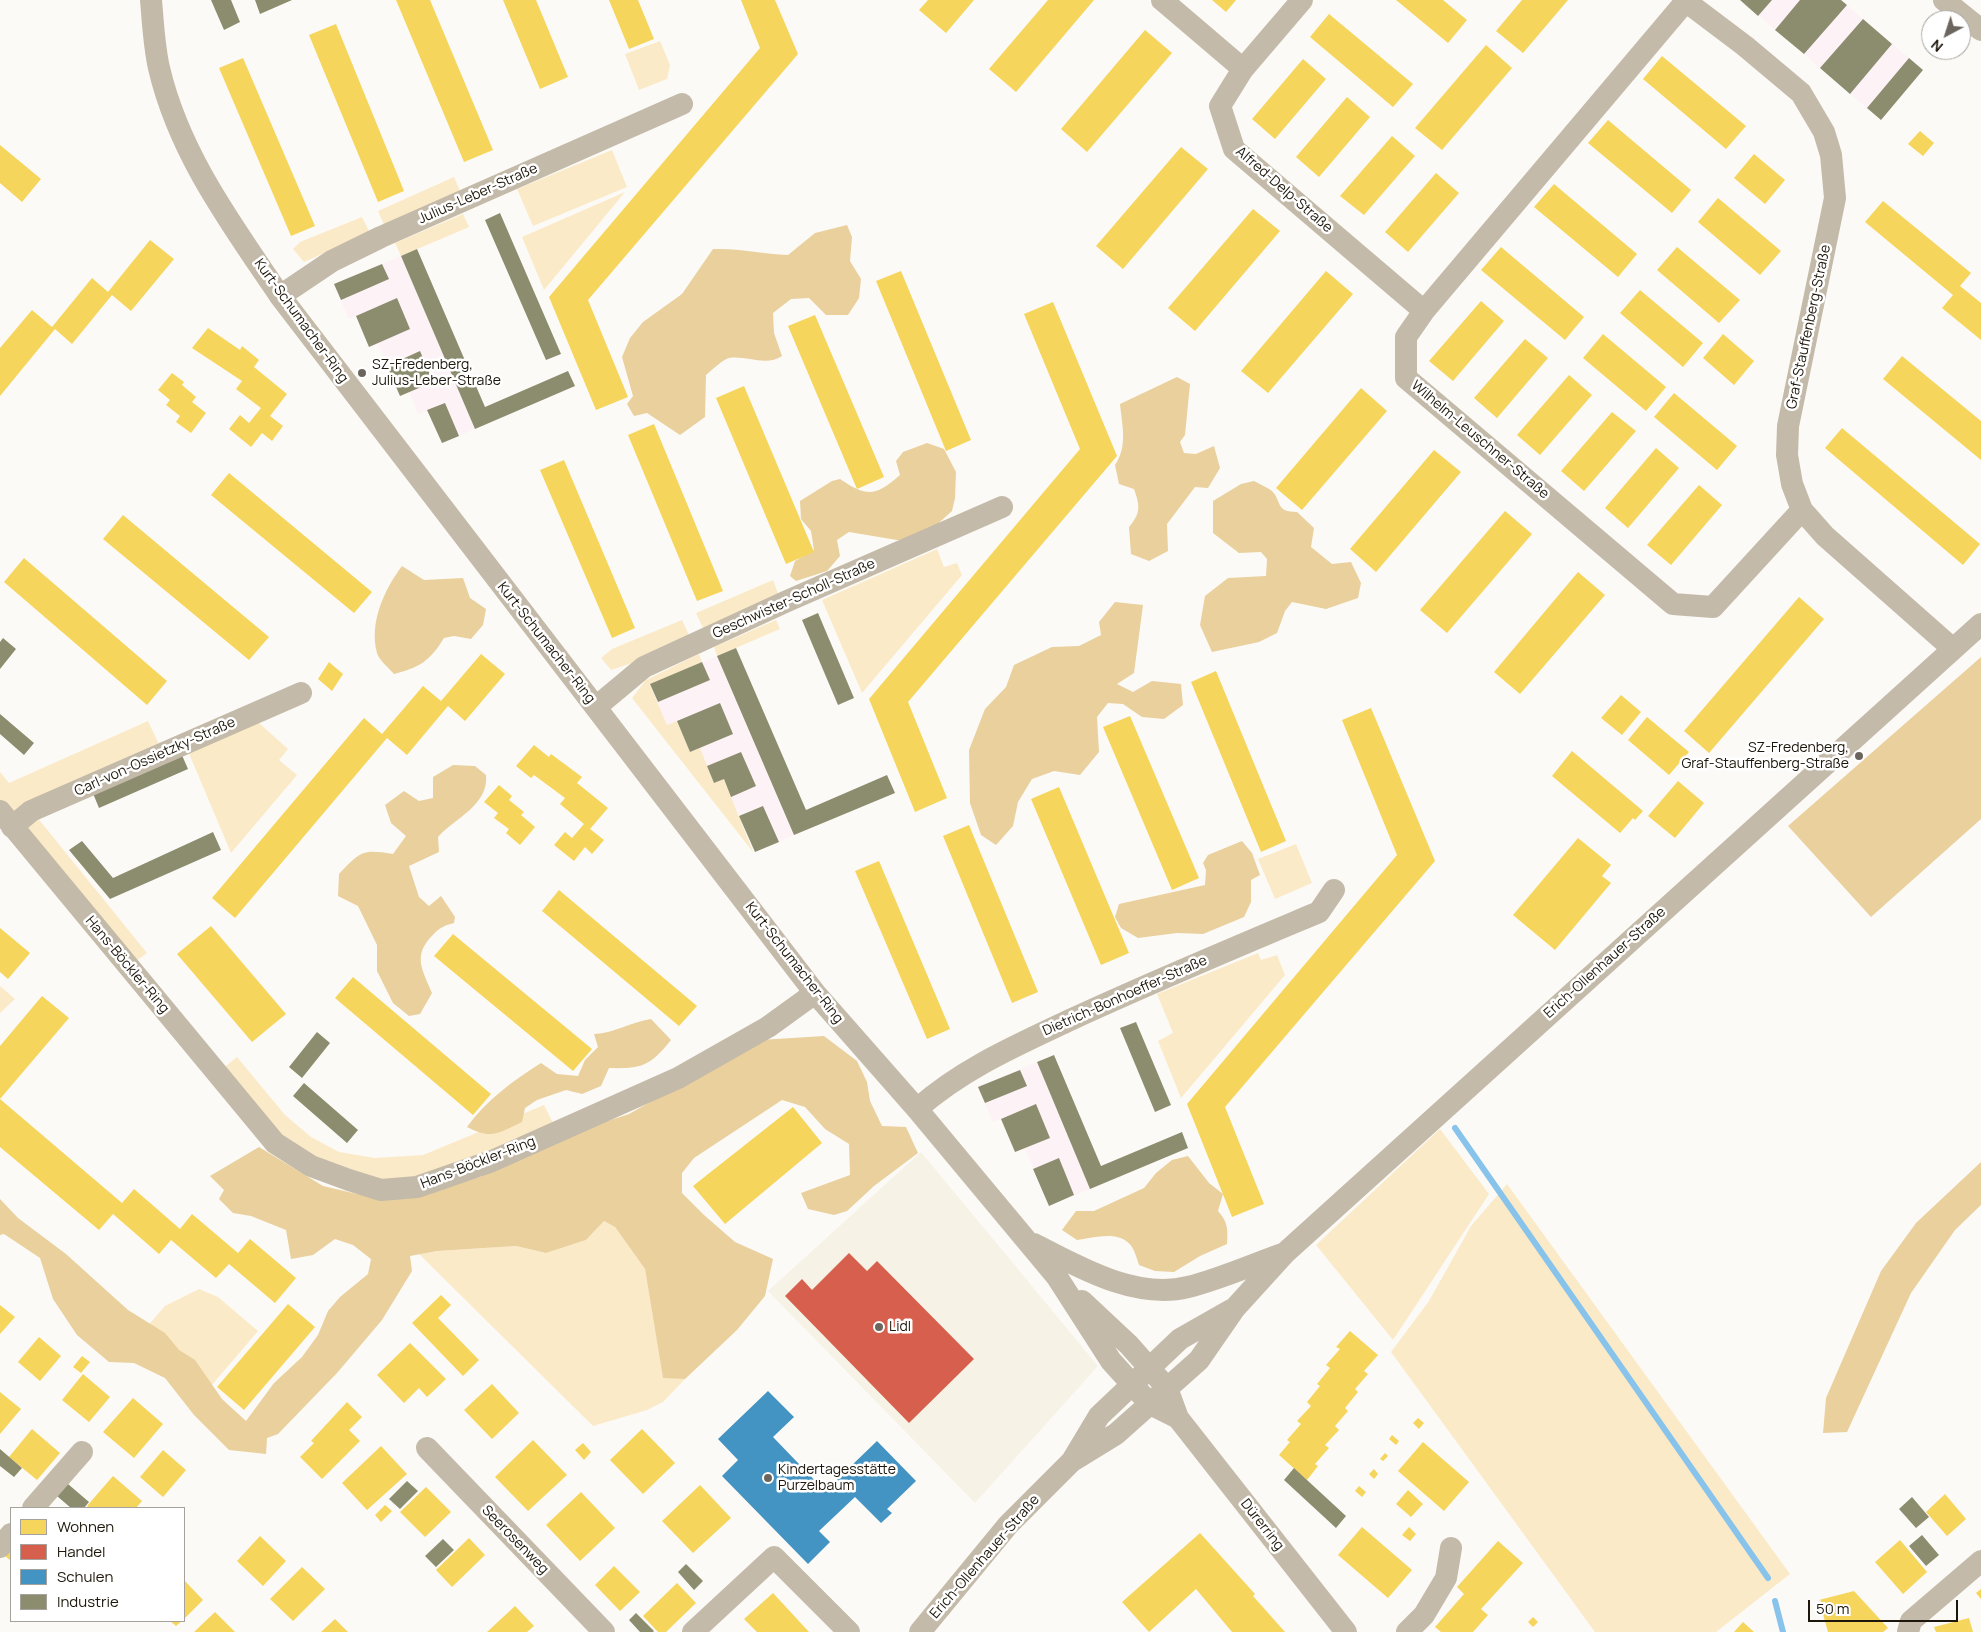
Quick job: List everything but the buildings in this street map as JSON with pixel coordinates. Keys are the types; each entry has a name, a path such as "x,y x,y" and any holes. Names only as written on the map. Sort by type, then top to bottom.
{"street":[{"name":"Kurt-Schumacher-Ring","path":"151,0 160,68 173,113 194,160 217,204 280,296 815,993 917,1109 1057,1277 1111,1361 1150,1404"},
{"path":"1162,0 1243,69"},
{"name":"Alfred-Delp-Straße","path":"1302,0 1243,69 1220,106 1234,149 1424,311"},
{"name":"Wilhelm-Leuschner-Straße","path":"1685,0 1424,311 1406,337 1406,378 1673,604 1713,608 1802,510"},
{"name":"Graf-Stauffenberg-Straße","path":"1685,0 1753,52 1801,93 1824,132 1831,156 1835,198 1788,426 1787,455 1792,484 1802,510 1826,536 1953,648"},
{"path":"1944,0 1981,30"},
{"name":"Julius-Leber-Straße","path":"280,296 332,262 381,237 682,104"},
{"name":"Geschwister-Scholl-Straße","path":"596,708 644,667 718,632 1002,507"},
{"name":"Erich-Ollenhauer-Straße","path":"920,1632 1008,1525 1072,1461 1116,1434 1199,1360 1235,1308 1285,1252 1981,624"},
{"name":"Carl-von-Ossietzky-Straße","path":"6,819 32,811 301,693"},
{"name":"Hans-Böckler-Ring","path":"6,819 275,1142 311,1166 381,1190 417,1187 492,1161 678,1078 768,1027 815,993"},
{"name":"Dietrich-Bonhoeffer-Straße","path":"917,1109 940,1088 985,1060 1134,990 1320,912 1334,890"},
{"name":"Kurt-Schumacher-Ring","path":"1026,1239 1079,1267 1128,1285 1156,1289 1187,1288 1285,1252"},
{"name":"Kurt-Schumacher-Ring","path":"1057,1277 1129,1345 1150,1368"},
{"name":"Erich-Ollenhauer-Straße","path":"1072,1461 1099,1416 1132,1384 1186,1334 1235,1308"},
{"name":"Dürerring","path":"1150,1368 1168,1388 1178,1418 1346,1632"},
{"name":"Dürerring","path":"1150,1404 1178,1418"},
{"name":"Seerosenweg","path":"427,1448 604,1632"},
{"path":"35,1507 82,1452"},
{"path":"0,1547 10,1535"},
{"path":"1407,1632 1424,1615 1446,1578 1451,1548"},
{"path":"693,1632 774,1558 849,1632"},
{"path":"1908,1632 1910,1621 1981,1560"}],"shaded area":[{"path":"1740,0 1841,0 1923,70 1881,120"},
{"path":"660,41 670,65 667,79 639,90 625,54"},
{"path":"612,150 627,187 533,226 517,189"},
{"path":"454,177 460,191 384,225 378,211"},
{"path":"625,192 544,290 522,237"},
{"path":"463,214 469,227 401,256 395,243"},
{"path":"362,217 370,233 304,262 293,249 300,242"},
{"path":"847,225 852,237 850,261 861,279 859,298 848,315 826,315 809,298 791,299 773,313 774,333 782,356 769,361 729,358 717,365 706,375 705,417 680,435 647,413 634,416 627,404 633,396 622,357 630,338 643,322 682,294 713,249 732,249 788,255 815,233"},
{"path":"401,256 475,429 442,443 427,411 418,414 409,392 400,396 378,344 369,347 356,316 349,319 334,284"},
{"path":"1177,377 1190,384 1185,435 1180,442 1184,453 1196,454 1214,446 1220,468 1208,488 1195,487 1167,524 1168,551 1149,561 1131,554 1129,527 1136,518 1138,505 1134,489 1119,484 1115,465 1123,443 1120,404"},
{"path":"927,443 944,449 956,472 955,498 952,511 921,539 897,540 849,532 837,540 840,556 827,571 796,581 790,576 795,561 814,550 811,531 801,519 800,501 832,481 840,479 857,489 871,492 877,491 900,475 896,461 903,452"},
{"path":"1254,481 1272,491 1282,508 1290,512 1297,512 1314,528 1311,547 1332,564 1351,562 1361,583 1358,598 1326,609 1292,602 1285,611 1277,633 1259,642 1212,652 1200,625 1205,596 1228,578 1266,576 1267,559 1261,552 1239,553 1213,533 1213,501 1241,484"},
{"path":"937,549 944,567 957,563 962,575 862,693 822,600"},
{"path":"402,566 424,580 463,578 470,598 486,609 483,625 471,639 454,636 444,638 434,653 423,662 411,669 394,674 378,656 375,630 384,596"},
{"path":"773,580 779,596 703,628 696,613"},
{"path":"1115,602 1143,605 1134,673 1117,684 1133,692 1152,681 1181,684 1183,705 1164,719 1142,717 1123,704 1108,703 1097,717 1099,752 1080,775 1054,771 1032,779 1018,802 1013,826 996,845 981,835 970,803 969,750 985,709 1006,687 1014,665 1052,647 1079,646 1101,635 1099,622"},
{"path":"682,620 689,635 635,662 611,670 601,658 612,649"},
{"path":"776,620 780,629 717,656 714,647"},
{"path":"699,654 702,662 650,685 667,725 677,721 690,752 700,748 714,783 724,779 753,852 632,698 646,680"},
{"path":"717,656 794,835 755,852 724,780 714,783 700,749 690,752 677,721 667,725 650,684"},
{"path":"1981,657 1981,819 1871,917 1788,826"},
{"path":"250,715 288,749 279,760 297,775 231,853 185,744"},
{"path":"148,721 163,753 32,811 147,953 128,967 0,811 0,772 9,783"},
{"path":"453,765 475,766 486,775 485,785 477,803 438,837 439,852 409,866 419,897 429,906 441,896 455,917 454,923 438,930 425,945 421,964 432,993 420,1014 409,1016 393,1003 377,971 377,945 358,906 338,896 339,874 352,860 368,852 393,854 406,836 391,823 385,805 404,791 419,801 433,798 433,777"},
{"path":"1242,841 1252,853 1260,875 1251,880 1251,902 1244,917 1203,934 1177,933 1138,938 1121,928 1115,917 1119,904 1205,885 1206,870 1203,863 1208,855"},
{"path":"1296,844 1312,883 1275,899 1258,859"},
{"path":"1258,953 1261,960 1277,955 1285,975 1181,1098 1158,1041 1173,1033 1157,994"},
{"path":"0,986 15,999 0,1013"},
{"path":"651,1019 671,1040 651,1061 630,1068 609,1068 601,1086 582,1094 566,1090 537,1100 525,1108 522,1122 501,1132 495,1134 483,1133 467,1127 474,1117 501,1092 541,1063 557,1074 578,1076 585,1060 598,1047 594,1034 609,1032"},
{"path":"824,1036 857,1061 867,1082 870,1101 882,1126 906,1127 918,1153 874,1186 847,1211 834,1215 808,1209 801,1193 850,1175 849,1144 825,1129 805,1107 782,1100 694,1158 682,1173 682,1193 735,1242 773,1259 765,1296 737,1330 685,1379 663,1378 645,1269 615,1227 604,1221 586,1240 546,1253 516,1246 437,1251 410,1256 412,1271 382,1320 337,1373 278,1434 267,1438 266,1454 229,1450 194,1415 165,1378 134,1363 109,1362 77,1335 53,1299 40,1258 4,1234 0,1235 0,1199 18,1218 66,1254 128,1310 165,1333 179,1350 195,1360 222,1399 246,1421 274,1383 302,1357 318,1335 328,1311 340,1297 368,1274 371,1259 353,1245 335,1239 313,1255 291,1259 286,1230 251,1216 233,1213 219,1199 224,1190 210,1176 259,1147 323,1186 357,1194 446,1185 480,1177 586,1128 629,1114 760,1040"},
{"path":"237,1057 285,1115 311,1137 339,1152 375,1158 423,1155 544,1105 557,1131 417,1187 311,1166 217,1073"},
{"path":"1037,1062 1090,1189 1049,1206 1025,1149 1015,1152 1001,1119 993,1122 978,1087"},
{"path":"1440,1129 1489,1194 1393,1340 1316,1245"},
{"path":"921,1152 1098,1366 975,1503 768,1291"},
{"path":"1188,1156 1209,1183 1223,1194 1218,1211 1227,1226 1227,1244 1200,1256 1174,1272 1155,1271 1139,1265 1132,1247 1121,1238 1106,1236 1077,1240 1062,1230 1076,1211 1094,1211 1144,1188 1156,1173 1172,1160"},
{"path":"1981,1162 1981,1205 1955,1230 1911,1293 1847,1432 1823,1433 1826,1398 1881,1271 1916,1223"},
{"path":"1507,1184 1790,1574 1716,1632 1595,1632 1391,1352 1429,1301 1471,1226"},
{"path":"604,1221 615,1227 645,1269 663,1377 685,1379 663,1402 647,1410 593,1426 419,1254 437,1251 516,1246 546,1253 586,1240"},
{"path":"199,1289 218,1297 258,1331 211,1386 145,1329 165,1306"}],"waterway":[{"path":"1455,1128 1768,1578"},
{"path":"1775,1601 1783,1632"}],"place":[{"name":"SZ-Fredenberg, Julius-Leber-Straße","path":"362,373"},
{"name":"SZ-Fredenberg, Graf-Stauffenberg-Straße","path":"1859,756"},
{"name":"Lidl","path":"879,1327"},
{"name":"Kindertagesstätte Purzelbaum","path":"768,1478"}]}
